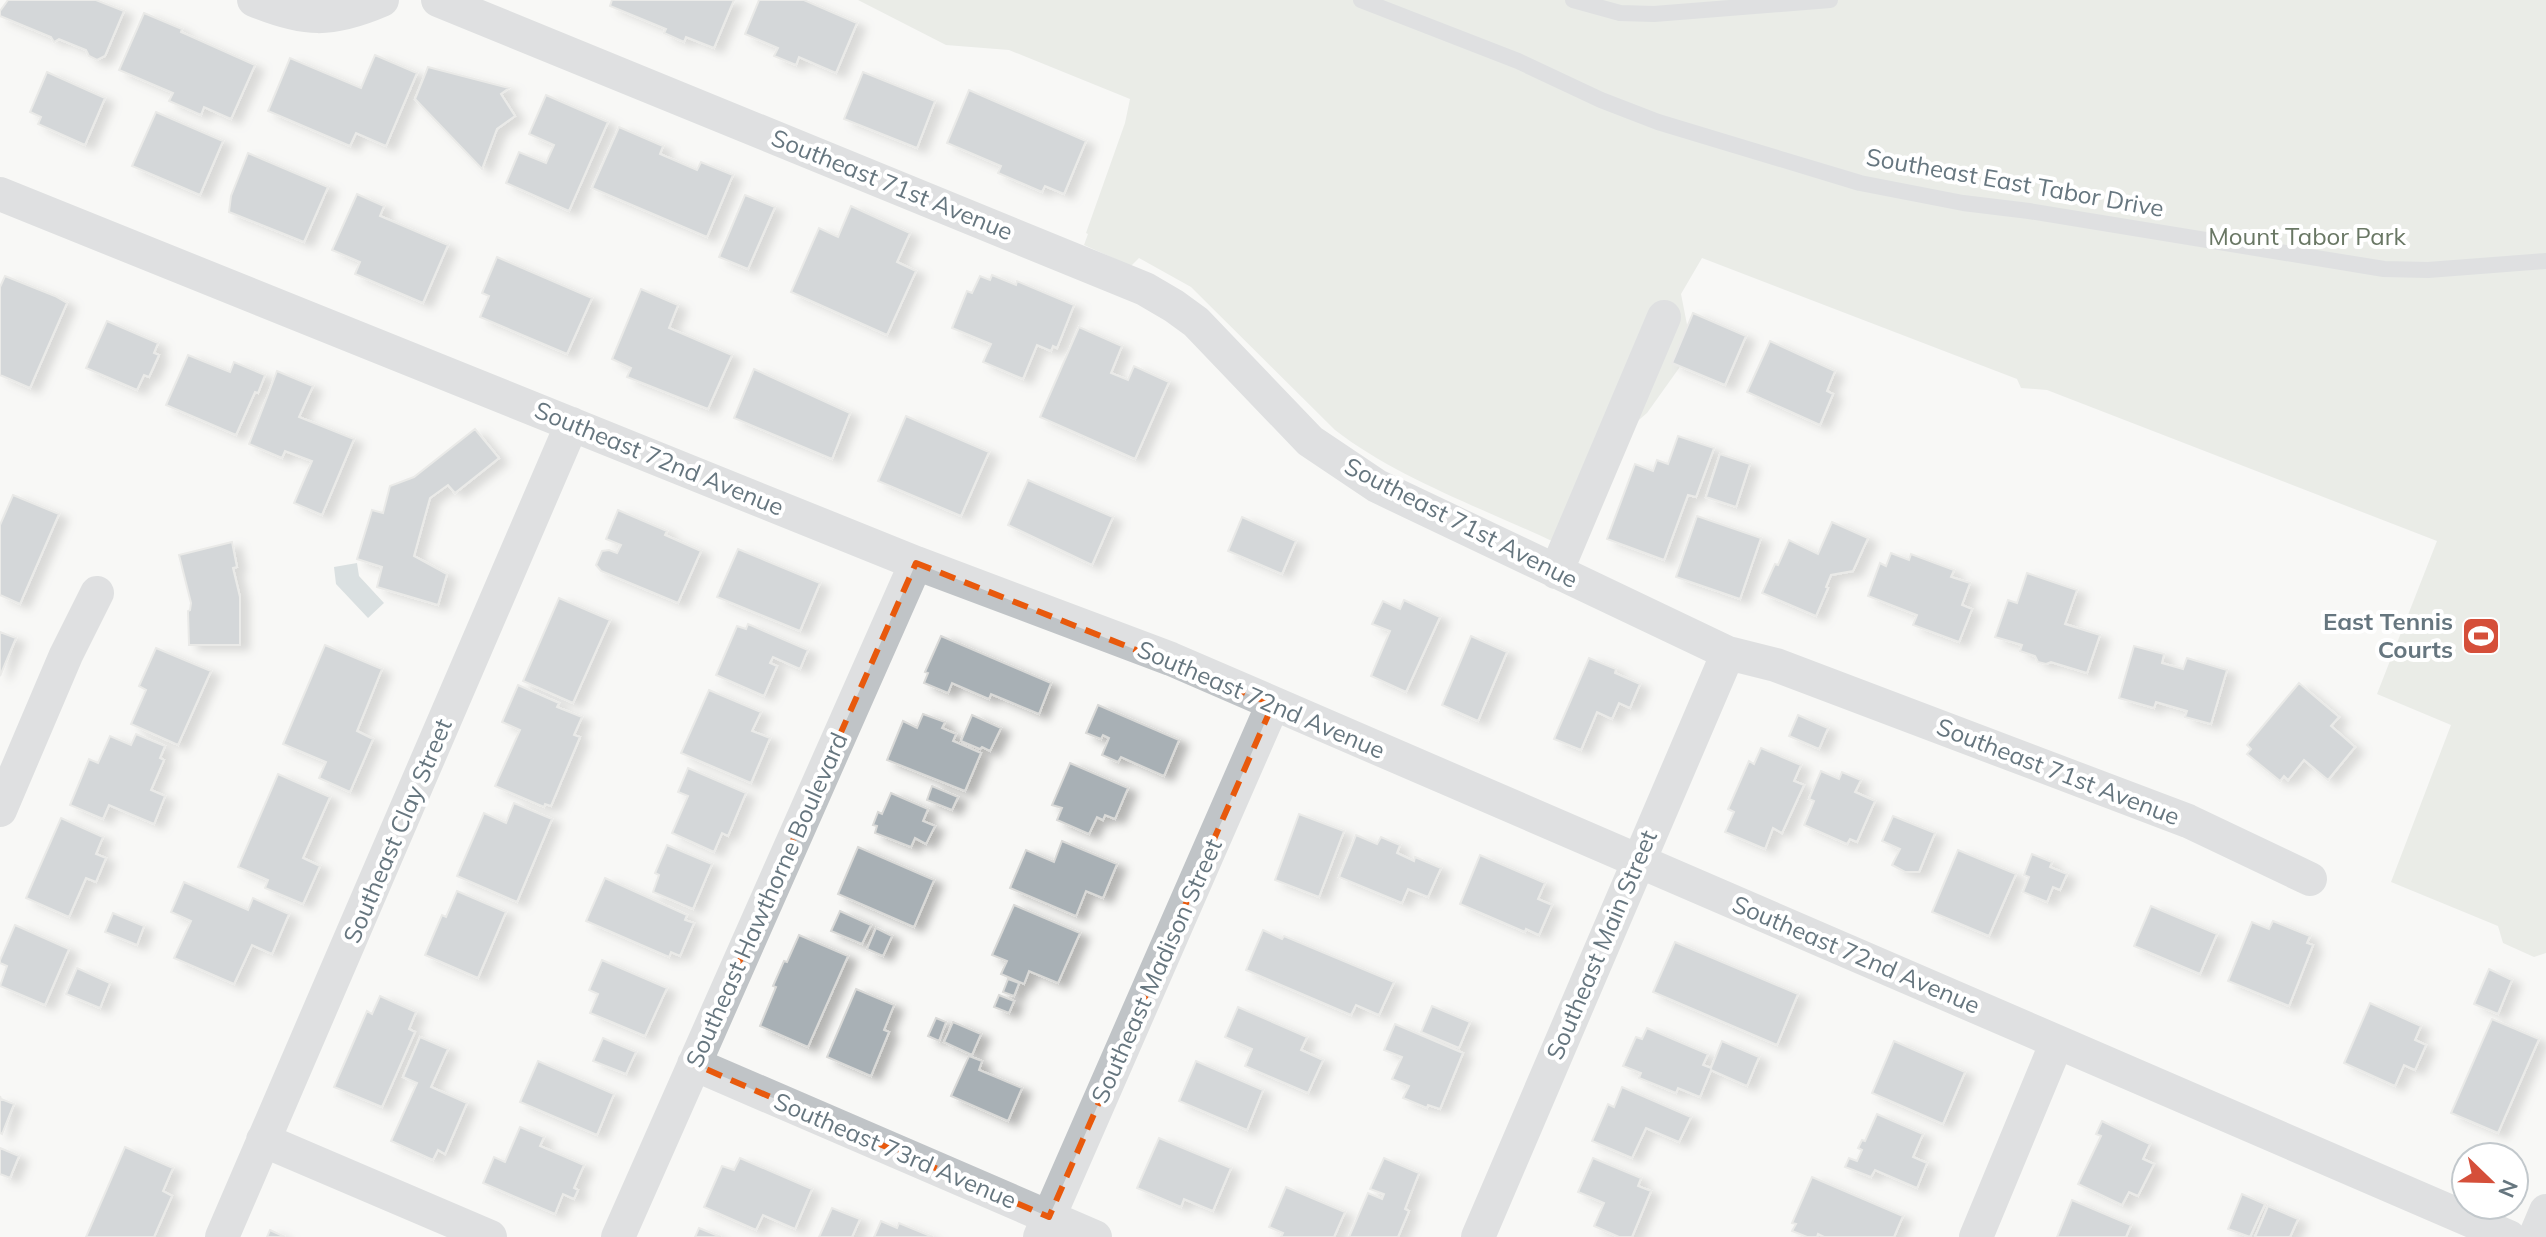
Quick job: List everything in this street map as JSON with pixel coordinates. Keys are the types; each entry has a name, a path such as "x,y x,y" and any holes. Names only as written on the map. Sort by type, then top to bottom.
{"street":[{"path":"254,0 282,11 318,17 350,14 382,0"},
{"name":"Southeast 71st Avenue","path":"438,0 1145,289 1196,322 1310,441 1348,468 1377,486 1728,653 1776,665 2188,821 2310,879"},
{"name":"Southeast 72nd Avenue","path":"0,194 916,563 1171,659 2509,1237"},
{"path":"1556,572 1664,317"},
{"name":"Southeast Clay Street","path":"222,1237 572,424"},
{"name":"Southeast Hawthorne Boulevard","path":"618,1237 916,563"},
{"path":"0,810 66,655 97,593"},
{"name":"Southeast Main Street","path":"1478,1237 1728,653"},
{"name":"Southeast Madison Street","path":"1044,1227 1273,704"},
{"path":"1976,1237 2057,1042"},
{"name":"Southeast 73rd Avenue","path":"694,1064 1044,1227 1095,1237"},
{"path":"263,1140 490,1237"},
{"path":"2535,1237 2546,1211"}],"lane":[{"name":"Southeast East Tabor Drive","path":"1361,0 1518,61 1601,100 1658,122 1860,183 1910,194 2384,269 2428,270 2546,261"},
{"path":"1573,0 1620,13 1654,14 1830,0"}],"highlighted area":[{"path":"916,563 1273,704 1049,1217 694,1064"}],"green space":[{"name":"Mount Tabor Park","path":"858,0 2546,0 2546,953 2534,957 2503,943 2498,926 2391,882 2451,725 2377,694 2437,541 2047,390 2021,388 2017,379 1702,258 1681,294 1692,350 1647,413 1584,467 1554,542 1413,478 1359,447 1335,430 1191,287 1139,258 1131,266 1084,245 1125,123 1130,99 1009,50 946,45"}],"shaded area":[{"path":"357,563 359,576 384,603 368,618 336,584 334,567"}],"building":[{"path":"8,0 96,0 124,11 105,56 97,60 89,56 86,50 59,39 54,42 51,37 0,16"},
{"path":"612,0 734,0 714,48 686,37 684,42 664,33 666,29 610,6"},
{"path":"759,0 804,0 857,23 836,73 799,57 796,65 774,56 778,48 745,34"},
{"path":"144,13 255,65 231,119 204,107 201,115 169,101 173,93 119,70"},
{"path":"375,55 417,73 386,146 356,133 350,146 268,111 290,58 361,88"},
{"path":"428,67 509,88 501,94 515,116 497,129 482,169 415,99"},
{"path":"47,72 105,98 85,145 38,124 41,117 30,112"},
{"path":"863,72 935,101 917,148 844,119"},
{"path":"969,90 1086,141 1064,194 1045,186 1042,192 998,173 1001,166 947,143"},
{"path":"546,95 608,122 569,211 506,183 519,152 546,163 554,145 529,134"},
{"path":"156,112 223,141 200,195 132,166"},
{"path":"619,127 663,146 660,154 697,170 701,162 733,175 707,237 592,188"},
{"path":"248,153 328,187 304,242 229,212 231,196"},
{"path":"357,194 384,206 380,216 448,245 423,303 355,274 360,262 332,250"},
{"path":"745,195 775,207 748,269 719,257"},
{"path":"851,206 910,233 897,262 916,271 887,335 791,292 819,228 838,237"},
{"path":"497,257 592,298 567,354 480,317 489,296 482,293"},
{"path":"992,275 1016,285 1017,281 1074,305 1057,348 1053,346 1051,351 1037,345 1023,379 983,362 991,344 952,328 967,291 972,293 980,276 990,280"},
{"path":"5,276 67,303 30,388 0,375 0,287"},
{"path":"641,289 678,305 669,328 732,355 708,409 627,377 631,368 612,359"},
{"path":"1693,313 1746,336 1725,385 1672,363"},
{"path":"107,321 158,343 154,353 159,355 149,377 144,375 137,390 86,368"},
{"path":"1079,327 1122,346 1111,373 1128,380 1134,366 1169,382 1135,459 1040,417"},
{"path":"1770,341 1835,371 1827,391 1833,394 1820,425 1747,392"},
{"path":"188,355 230,372 234,362 265,375 236,435 166,405"},
{"path":"754,369 850,413 832,459 734,418"},
{"path":"277,371 313,386 299,417 354,439 322,515 294,503 312,461 285,451 282,458 249,444"},
{"path":"906,416 989,452 961,516 878,481"},
{"path":"475,429 499,458 455,493 448,485 430,498 414,556 447,574 438,605 377,587 382,567 357,559 372,510 383,513 390,486 414,477"},
{"path":"1678,436 1714,448 1696,497 1688,495 1664,560 1607,539 1635,464 1653,471 1657,460 1668,464"},
{"path":"1720,454 1750,464 1736,507 1706,497"},
{"path":"1028,480 1113,517 1092,565 1008,525"},
{"path":"13,495 59,514 20,604 0,595 0,525"},
{"path":"618,510 667,531 665,535 701,551 678,603 601,571 596,565 602,551 617,553 621,545 606,539"},
{"path":"1697,516 1761,538 1740,599 1676,577"},
{"path":"1242,517 1296,541 1282,574 1228,551"},
{"path":"1832,522 1868,538 1853,571 1831,575 1816,616 1762,593 1789,540 1818,554"},
{"path":"232,542 237,567 233,568 240,597 240,645 189,645 188,611 191,603 179,555"},
{"path":"738,549 820,583 800,631 717,597"},
{"path":"1891,553 1909,560 1911,554 1954,570 1951,577 1970,583 1962,605 1972,609 1959,642 1913,625 1917,615 1868,596 1880,563 1886,566"},
{"path":"2027,573 2077,590 2065,624 2100,635 2087,673 2051,662 2038,662 2035,656 2020,651 2022,645 1995,637 2008,600 2017,603"},
{"path":"559,598 610,620 573,703 523,681"},
{"path":"1404,600 1440,617 1406,692 1371,676 1390,631 1372,624 1383,601 1400,609"},
{"path":"748,624 808,650 800,669 773,657 770,663 777,666 764,696 716,675 737,626 746,629"},
{"path":"0,632 16,638 0,676"},
{"path":"941,636 1051,683 1039,714 991,694 989,699 952,683 948,693 924,683 928,673 925,672"},
{"path":"1471,636 1507,652 1478,721 1442,705"},
{"path":"325,645 382,669 357,731 373,739 350,792 319,778 326,762 283,744"},
{"path":"2134,646 2164,654 2162,663 2183,669 2187,658 2227,670 2211,724 2185,717 2187,711 2156,702 2154,708 2119,698"},
{"path":"156,648 211,671 178,745 131,724 146,690 139,686"},
{"path":"1589,658 1616,669 1615,673 1640,684 1630,708 1619,703 1612,719 1597,712 1581,750 1554,739"},
{"path":"2299,683 2339,717 2331,726 2355,747 2328,780 2304,760 2288,780 2284,776 2280,781 2247,754 2251,749 2247,745"},
{"path":"518,685 582,717 574,735 580,737 551,806 545,804 544,807 495,786 520,730 502,722"},
{"path":"709,690 761,712 752,731 770,738 751,783 681,753"},
{"path":"1098,705 1179,740 1164,776 1121,757 1118,762 1102,755 1109,738 1103,735 1101,739 1086,733"},
{"path":"923,714 945,722 942,728 956,734 953,741 981,753 965,791 887,760 903,721 917,728"},
{"path":"972,715 1001,728 990,751 961,741"},
{"path":"1798,715 1828,728 1819,749 1789,736"},
{"path":"136,734 165,746 160,758 164,760 151,790 165,796 154,824 109,805 103,819 70,805 89,759 98,763 110,736 131,745"},
{"path":"1761,748 1801,765 1794,781 1804,785 1782,833 1773,828 1765,849 1725,832 1734,812 1728,809 1749,761 1754,764"},
{"path":"1070,763 1128,788 1115,819 1105,815 1103,820 1097,817 1089,834 1057,820 1062,808 1052,805"},
{"path":"688,768 746,793 728,836 722,833 714,852 672,833 688,796 678,792"},
{"path":"1821,771 1839,779 1842,772 1861,780 1855,792 1875,801 1857,842 1850,839 1847,844 1804,825 1814,801 1809,799"},
{"path":"278,774 330,797 303,858 320,866 303,904 265,888 268,880 238,867"},
{"path":"932,786 958,797 952,810 927,800"},
{"path":"891,793 928,809 923,821 935,826 926,844 915,838 911,847 875,833 877,826 873,825 878,812 882,814"},
{"path":"514,803 552,819 517,902 457,876 484,813 506,823"},
{"path":"1299,814 1344,831 1319,897 1275,880"},
{"path":"1893,816 1935,833 1919,872 1905,872 1892,865 1900,849 1882,841"},
{"path":"61,818 103,837 96,854 106,858 96,882 86,878 69,917 26,898"},
{"path":"1356,835 1377,844 1381,837 1400,845 1397,853 1441,868 1428,897 1408,889 1402,903 1339,877"},
{"path":"1062,841 1117,864 1103,898 1086,891 1076,916 1010,888 1026,850 1054,862"},
{"path":"667,845 712,864 693,909 653,892 659,875 655,873"},
{"path":"858,847 934,880 914,927 838,894"},
{"path":"1958,850 2016,874 1989,936 1932,912"},
{"path":"2032,854 2052,862 2050,867 2067,874 2060,890 2053,887 2047,902 2023,892 2029,877 2024,875"},
{"path":"1480,855 1545,883 1538,899 1552,905 1539,935 1460,904"},
{"path":"605,878 687,915 685,920 694,923 680,956 671,952 669,957 586,921"},
{"path":"184,882 248,910 253,898 289,914 272,954 252,945 234,984 174,958 191,921 171,912"},
{"path":"457,891 506,912 478,978 425,955 442,915 446,917"},
{"path":"1014,905 1080,933 1058,983 1029,971 1024,984 1001,974 1007,961 992,955"},
{"path":"2151,906 2217,934 2200,974 2134,946"},
{"path":"840,911 871,925 862,944 831,931"},
{"path":"113,913 144,926 137,945 105,932"},
{"path":"2273,921 2310,936 2307,943 2313,945 2289,1006 2228,981 2252,922 2269,929"},
{"path":"15,925 69,949 45,1005 0,986 7,966 0,960"},
{"path":"876,928 892,936 883,956 867,949"},
{"path":"1263,930 1394,982 1379,1015 1356,1005 1351,1015 1246,970"},
{"path":"799,935 848,956 808,1047 760,1026 776,987 773,986"},
{"path":"1675,942 1798,994 1777,1045 1653,992"},
{"path":"602,960 667,988 645,1036 590,1013 598,994 589,990"},
{"path":"77,968 110,983 100,1008 66,994"},
{"path":"2489,969 2512,980 2498,1014 2474,1004"},
{"path":"1008,979 1019,983 1014,996 1003,992"},
{"path":"856,989 894,1005 884,1030 889,1032 871,1076 827,1057"},
{"path":"999,995 1014,1001 1009,1013 994,1007"},
{"path":"380,996 416,1012 409,1029 415,1032 382,1107 334,1087 367,1011 372,1014"},
{"path":"2370,1003 2421,1026 2415,1040 2426,1045 2415,1070 2404,1065 2395,1086 2344,1063"},
{"path":"1432,1006 1470,1022 1459,1048 1421,1032"},
{"path":"1238,1007 1307,1037 1301,1050 1323,1060 1308,1093 1245,1066 1252,1049 1225,1037"},
{"path":"936,1018 946,1022 939,1041 928,1036"},
{"path":"2492,1019 2539,1039 2498,1133 2451,1113"},
{"path":"953,1022 981,1034 972,1055 944,1042"},
{"path":"1395,1024 1463,1053 1440,1109 1428,1105 1427,1108 1403,1098 1409,1086 1392,1079 1402,1057 1384,1050"},
{"path":"1647,1028 1708,1054 1703,1065 1711,1068 1722,1041 1759,1057 1747,1086 1711,1070 1700,1097 1678,1088 1676,1093 1639,1078 1641,1073 1623,1066 1636,1037 1642,1039"},
{"path":"420,1037 448,1049 431,1087 467,1103 445,1154 438,1150 433,1160 391,1141 417,1083 403,1077"},
{"path":"603,1038 636,1052 626,1074 593,1061"},
{"path":"1894,1041 1965,1072 1943,1124 1872,1093"},
{"path":"969,1056 982,1061 979,1070 1022,1088 1008,1121 951,1096"},
{"path":"538,1061 614,1094 597,1135 520,1102"},
{"path":"1196,1061 1263,1090 1247,1130 1179,1101"},
{"path":"1622,1087 1691,1117 1679,1142 1646,1128 1632,1158 1592,1141 1608,1104 1614,1107"},
{"path":"0,1096 14,1104 2,1134 0,1133"},
{"path":"1877,1114 1923,1134 1913,1157 1927,1163 1917,1188 1875,1170 1871,1177 1845,1167 1849,1158 1857,1161 1862,1150 1858,1148 1862,1140 1865,1141"},
{"path":"2102,1121 2150,1144 2143,1159 2154,1164 2138,1196 2129,1192 2122,1205 2078,1184 2101,1136 2096,1134"},
{"path":"520,1127 544,1137 540,1146 584,1165 574,1188 578,1190 574,1199 563,1194 555,1214 483,1183 494,1157 505,1162"},
{"path":"1159,1138 1231,1168 1213,1211 1184,1199 1181,1207 1137,1188"},
{"path":"125,1147 173,1168 163,1191 172,1196 154,1237 86,1237"},
{"path":"0,1148 19,1156 10,1178 0,1174"},
{"path":"740,1158 812,1189 795,1229 763,1215 756,1230 704,1207 722,1166 734,1170"},
{"path":"1384,1158 1419,1173 1398,1237 1349,1237 1368,1193 1382,1199 1384,1194 1370,1189"},
{"path":"1593,1158 1641,1178 1638,1186 1651,1191 1632,1237 1619,1237 1594,1226 1604,1203 1578,1192"},
{"path":"1812,1177 1903,1216 1894,1237 1824,1237 1818,1234 1817,1237 1807,1237 1792,1231 1796,1224 1792,1223"},
{"path":"1286,1187 1345,1212 1334,1237 1281,1237 1283,1233 1269,1227"},
{"path":"2242,1194 2265,1204 2250,1237 2228,1229"},
{"path":"2072,1200 2131,1225 2126,1237 2057,1237"},
{"path":"2268,1206 2298,1219 2290,1237 2255,1237"},
{"path":"832,1208 860,1219 852,1237 819,1237"},
{"path":"881,1221 897,1228 899,1223 933,1237 874,1237"},
{"path":"699,1228 721,1237 695,1237"},
{"path":"270,1230 285,1237 267,1237"}],"place":[{"name":"East Tennis Courts","path":"2481,636"}]}
